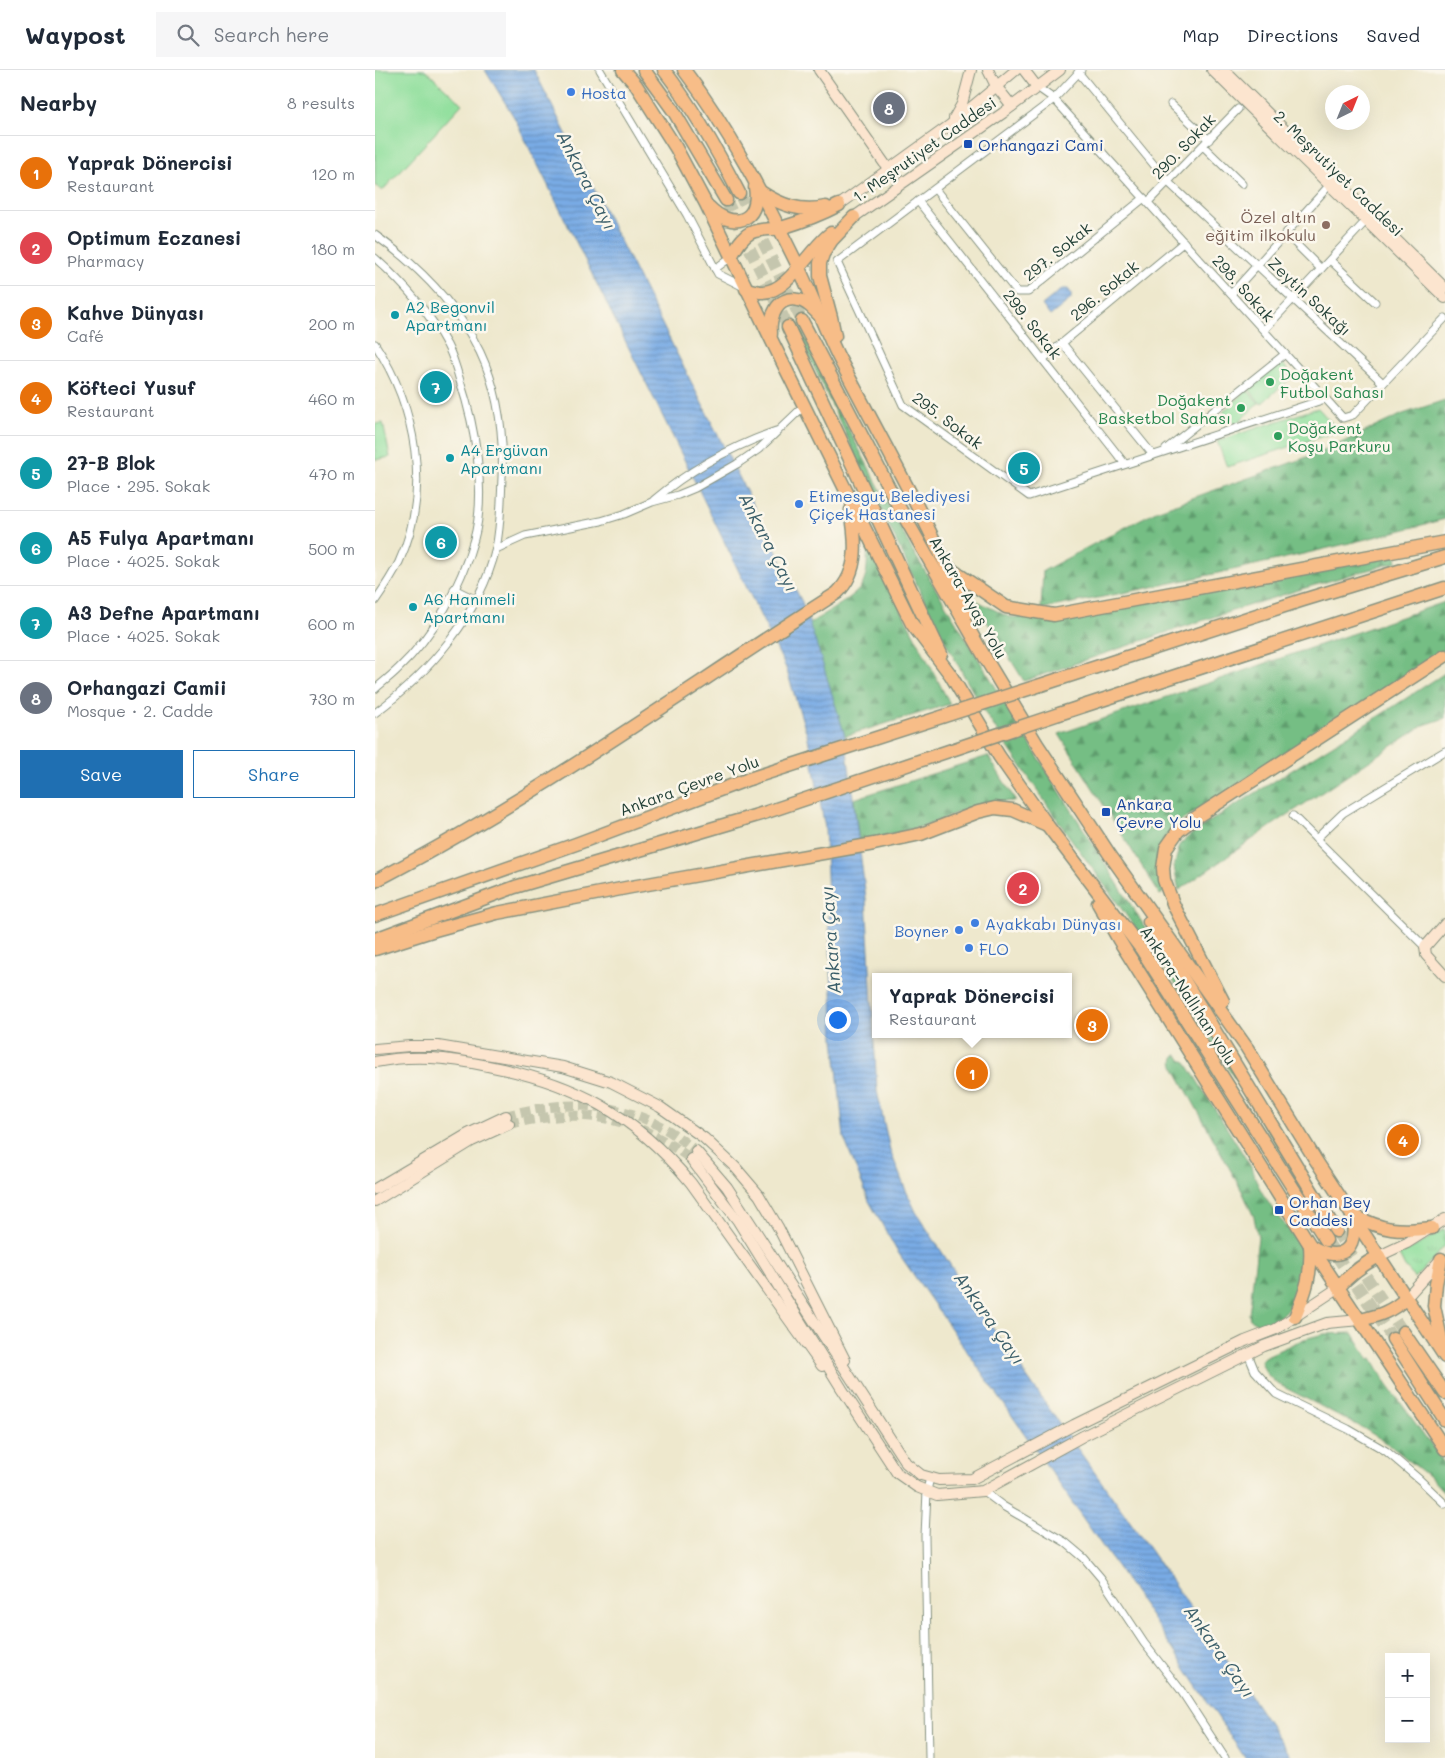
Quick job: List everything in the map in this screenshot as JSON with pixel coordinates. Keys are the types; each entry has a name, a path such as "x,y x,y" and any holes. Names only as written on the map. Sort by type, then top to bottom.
{"highway":[{"path":"623,70 636,85 676,148 706,204 912,624 950,674"},
{"path":"644,70 673,110 726,200"},
{"path":"665,70 687,99 739,193"},
{"path":"684,70 725,130 757,186 799,267 837,354 948,568 987,661"},
{"path":"706,204 715,214 724,219 734,221 743,219 751,213 755,204 757,186"},
{"path":"757,186 773,200 791,208 805,210 839,205"},
{"path":"731,257 740,242 751,233 779,228 816,217 839,205"},
{"path":"746,288 762,292 776,289 790,279 828,235 854,217"},
{"path":"837,354 831,317 820,276 820,263 832,240 854,217"},
{"path":"772,341 771,316 779,305 786,300 799,300 809,305 821,318"},
{"name":"Ankara-Ayaş Yolu","path":"802,320 900,509 987,661 1037,744 1110,855"},
{"path":"788,328 950,674"},
{"path":"375,881 423,856 608,744 731,661 837,593 845,585 854,564 855,530 850,497"},
{"path":"948,568 1005,607 1054,615 1445,542"},
{"name":"Ankara Çevre Yolu","path":"375,915 575,844 749,779 1294,603 1445,557"},
{"path":"375,939 515,887 761,814 1445,588"},
{"path":"1247,1048 1168,892 1163,868 1167,848 1178,832 1193,820 1445,656"},
{"name":"Ankara-Nallıhan yolu","path":"950,674 999,756 1074,862 1142,950 1326,1240"},
{"path":"375,949 497,913 921,834 978,812 995,808 1013,810 1048,826"},
{"path":"1110,855 1247,1048 1352,1215 1445,1356"},
{"name":"Ankara-Nallıhan yolu","path":"1110,855 1336,1231"},
{"path":"1074,862 1119,940 1310,1245 1445,1449"},
{"path":"1310,1245 1328,1255 1337,1255 1345,1250 1353,1237 1352,1215"},
{"path":"1352,1215 1373,1225 1393,1230 1432,1228"},
{"path":"1295,1317 1308,1286 1311,1261 1310,1245"},
{"path":"1338,1288 1353,1272 1379,1256"},
{"path":"1443,1257 1433,1306 1445,1356"},
{"path":"1360,1320 1381,1315 1407,1298"},
{"path":"1445,1394 1398,1336 1445,1420"}],"main road":[{"path":"819,70 889,170"},
{"path":"950,125 962,104 971,70"},
{"path":"988,70 996,86 1012,106"},
{"name":"1. Meşrutiyet Caddesi","path":"839,205 950,125 1016,70"},
{"path":"1024,70 1037,87"},
{"name":"1. Meşrutiyet Caddesi","path":"854,217 1060,70"},
{"name":"2. Meşrutiyet Caddesi","path":"1212,70 1445,298"},
{"name":"2. Meşrutiyet Caddesi","path":"1224,70 1445,288"},
{"path":"1445,924 1425,947 1426,955 1445,976"},
{"path":"375,1049 438,1046 563,1067 611,1082 628,1090 660,1107 704,1138 737,1168 759,1195 778,1227 866,1402"},
{"path":"375,1062 412,1057 433,1057 455,1059 514,1071 568,1088 623,1118 651,1141 691,1183 809,1350 856,1409"},
{"path":"375,1189 468,1134 507,1120 375,1201"},
{"path":"1338,1288 1276,1329 1245,1341 1074,1425 971,1479 939,1480 921,1474 905,1463 727,1187 693,1155 738,1221 897,1472 917,1487 937,1495 983,1491 1083,1436 1264,1346 1327,1324 1360,1320"},
{"path":"1379,1256 1445,1219"},
{"path":"1407,1298 1443,1257"},
{"path":"1245,1341 1248,1354"}],"street":[{"path":"600,70 687,215 718,274 746,288"},
{"name":"295. Sokak","path":"1079,71 1054,99 837,262 903,405 1029,496 1325,399"},
{"name":"Zeytin Sokağı","path":"1079,71 1168,182 1383,383"},
{"name":"298. Sokak","path":"1037,87 1054,99 1343,418 1353,415 1383,383"},
{"path":"1171,104 1209,140"},
{"name":"290. Sokak","path":"1146,200 1168,182 1238,109"},
{"path":"1203,146 1242,184"},
{"name":"297. Sokak","path":"935,189 1017,292 1023,293 1028,292 1146,200"},
{"path":"1231,294 1326,189"},
{"name":"299. Sokak","path":"918,201 1125,464"},
{"path":"1264,330 1364,223"},
{"path":"375,234 421,273 455,312 480,352 491,380 501,433 503,465 500,526 496,549 476,600 441,652 409,685 375,713"},
{"path":"1291,239 1321,269"},
{"name":"296. Sokak","path":"1043,359 1184,242"},
{"path":"715,269 731,257"},
{"path":"375,258 413,296 427,313 448,347 467,401 475,442 479,478 478,511 474,538 454,590 417,648 399,669 375,689"},
{"path":"1330,260 1375,302"},
{"path":"1383,383 1445,318"},
{"path":"375,344 390,368 401,392 409,416 417,467 417,490 410,528 399,561 389,582 375,601"},
{"path":"1062,344 1153,455"},
{"path":"1161,452 1285,354"},
{"path":"496,549 525,536 624,514 652,502 695,488 759,449 804,406"},
{"path":"652,502 673,484 729,450 779,430"},
{"path":"454,590 476,600"},
{"path":"1316,840 1343,813 1445,751"},
{"path":"1293,816 1425,947"},
{"path":"1248,1354 1255,1371 1276,1394 1368,1439 1405,1466 1440,1497 1445,1504"},
{"path":"929,1758 925,1536 927,1491 930,1477"},
{"path":"983,1491 1003,1506 1065,1542 1089,1563 1144,1643 1180,1690 1225,1758"}],"green space":[{"path":"375,70 425,70 462,104 382,191 375,185"},
{"path":"797,321 848,428 911,548 1032,747 1336,1232 1332,1234 1173,980 1061,825 983,710 936,625 793,323"},
{"name":"Doğakent Futbol Sahası","path":"1280,361 1293,376 1261,404 1248,388"},
{"name":"Doğakent Basketbol Sahası","path":"1247,390 1259,403 1235,425 1223,412"},
{"path":"1445,400 1445,519 1244,567 1041,609 1043,571 1156,511 1324,451 1403,414"},
{"name":"Doğakent Koşu Parkuru","path":"1318,408 1339,431 1227,467 1217,441"},
{"path":"383,423 390,457 375,460 375,424"},
{"path":"867,544 950,704 845,736 809,624 844,602 861,587 866,572"},
{"path":"1395,553 1397,562 1256,603 1024,681 973,599 1009,617 1043,619"},
{"path":"1445,602 1445,649 1172,827 1164,844 1163,893 1160,895 1059,734"},
{"path":"1445,673 1445,718 1424,725 1280,820 1179,890 1174,867 1180,844 1196,830"},
{"path":"988,756 1016,801 992,802 968,808 928,825 859,842 854,799"},
{"path":"1176,1055 1182,1061 1185,1061 1251,1167 1267,1200 1299,1243 1303,1266 1297,1297 1284,1313 1273,1321 1261,1326 1250,1319 1249,1315 1258,1237 1254,1217 1242,1191 1176,1071 1173,1061"},
{"path":"1445,1229 1445,1246 1415,1278 1405,1267 1399,1255"},
{"path":"1353,1333 1369,1359 1372,1358 1387,1384 1445,1464 1445,1493 1431,1478 1387,1443 1363,1428 1278,1384 1272,1380 1263,1367 1261,1360 1264,1357 1304,1339 1324,1334"}],"water":[{"name":"Ankara Çayı","path":"485,70 534,70 802,602 845,736 866,898 872,1038 874,1038 877,1091 890,1150 916,1212 973,1300 1218,1647 1292,1758 1245,1758 1150,1615 897,1251 869,1201 844,1138 834,1039 825,828 808,738 786,668 514,117"},
{"path":"1062,289 1068,289 1071,293 1071,299 1050,316 1042,305"}],"tunnel":[{"path":"739,193 802,321"},
{"path":"726,200 788,327"},
{"path":"506,1116 526,1111 565,1106 605,1108 643,1118 675,1135 696,1151"},
{"path":"509,1124 560,1116 605,1118 626,1123 647,1132 691,1159"},
{"path":"1336,1231 1403,1332"},
{"path":"1326,1240 1393,1339"}],"place":[{"name":"Hosta","path":"571,92"},
{"name":"Orhangazi Camii","path":"889,108"},
{"name":"Orhangazi Cami","path":"968,144"},
{"name":"Özel altın eğitim ilkokulu","path":"1326,225"},
{"name":"A2 Begonvil Apartmanı","path":"395,315"},
{"name":"Doğakent Futbol Sahası","path":"1270,382"},
{"name":"A3 Defne Apartmanı","path":"436,387"},
{"name":"Doğakent Basketbol Sahası","path":"1241,408"},
{"name":"Doğakent Koşu Parkuru","path":"1278,436"},
{"name":"A4 Ergüvan Apartmanı","path":"450,458"},
{"name":"27-B Blok","path":"1024,468"},
{"name":"Etimesgut Belediyesi Çiçek Hastanesi","path":"799,504"},
{"name":"A5 Fulya Apartmanı","path":"441,542"},
{"name":"A6 Hanımeli Apartmanı","path":"413,607"},
{"name":"Ankara Çevre Yolu","path":"1106,812"},
{"name":"Optimum Eczanesi","path":"1023,888"},
{"name":"Ayakkabı Dünyası","path":"975,923"},
{"name":"Boyner","path":"959,930"},
{"name":"FLO","path":"969,948"},
{"name":"Kahve Dünyası","path":"1092,1025"},
{"name":"Yaprak Dönercisi","path":"972,1073"},
{"name":"Köfteci Yusuf","path":"1403,1140"},
{"name":"Orhan Bey Caddesi","path":"1279,1210"}]}
